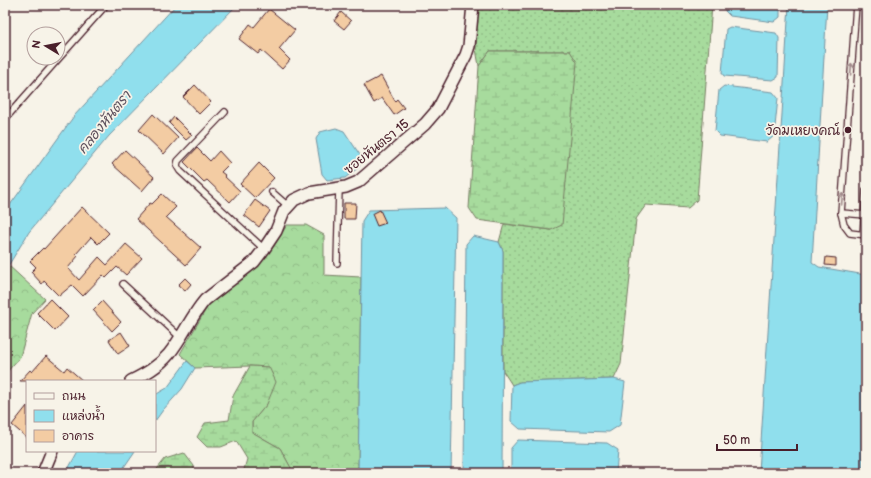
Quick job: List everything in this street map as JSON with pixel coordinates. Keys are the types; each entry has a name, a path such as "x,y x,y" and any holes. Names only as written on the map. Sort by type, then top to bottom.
{"street":[{"name":"ซอยหันตรา 15","path":"133,380 152,370 169,355 205,300 254,262 276,231 284,211 294,200 308,193 346,187 358,182 425,124 438,109 469,46 473,5"},
{"path":"42,473 52,452"}],"lane":[{"path":"5,119 106,5"},
{"path":"856,5 841,213 844,225 850,233 865,234 866,191"},
{"path":"225,112 178,161 177,166 180,171 264,249"},
{"path":"337,263 339,188"},
{"path":"272,192 288,206"},
{"path":"841,213 865,215"},
{"path":"123,284 180,338"}],"green space":[{"path":"478,5 712,5 697,200 688,208 646,205 636,219 621,364 614,379 520,382 512,385 503,371 503,251 499,242 504,224 551,230 570,51 490,51 479,66 476,49"},
{"path":"490,51 570,51 577,62 562,225 551,230 477,220 469,208 479,66"},
{"path":"287,225 306,225 324,235 324,275 361,277 358,473 290,473 291,468 280,448 252,432 252,422 267,404 269,367 250,366 195,368 180,354 209,304 225,290 256,268 273,247"},
{"path":"8,265 45,299 32,313 20,357 6,373 5,271"},
{"path":"250,366 269,367 276,382 267,404 252,422 252,432 280,448 291,468 290,473 243,473 247,459 236,441 221,447 207,447 197,437 205,423 229,420 233,396"},
{"path":"184,453 194,466 194,473 154,473 165,459"}],"water":[{"name":"คลองหันตรา","path":"176,5 237,5 109,136 29,232 5,271 5,212 74,116"},
{"path":"726,5 780,5 780,17 774,22 730,16 725,11"},
{"path":"789,5 827,5 812,262 819,267 866,275 866,427 862,473 759,473"},
{"path":"730,27 776,33 779,38 778,77 773,80 724,76 722,73 726,29"},
{"path":"724,86 773,92 778,98 774,136 767,142 720,136 715,131 719,90"},
{"path":"336,128 344,131 362,158 359,167 345,178 327,180 322,174 316,139 320,132"},
{"path":"445,208 456,218 451,473 358,473 362,221 369,210"},
{"path":"473,236 499,242 503,251 502,473 464,473 466,244"},
{"path":"187,361 195,368 182,389 156,420 156,394 167,388"},
{"path":"614,379 625,382 620,425 609,432 520,429 511,421 512,385 520,382"},
{"path":"518,440 607,443 618,450 616,473 511,473 511,448"},
{"path":"77,452 134,452 120,473 66,473"}],"building":[{"path":"269,9 295,30 279,49 290,60 282,69 261,50 258,54 239,39 250,24 254,27"},
{"path":"341,12 351,21 344,29 334,21"},
{"path":"381,76 395,101 397,99 404,108 394,115 382,98 374,103 364,85"},
{"path":"195,85 211,102 199,114 183,97"},
{"path":"153,114 178,138 164,154 139,130"},
{"path":"174,117 192,135 186,140 169,123"},
{"path":"197,148 210,161 219,151 230,163 221,172 240,191 230,202 207,180 204,182 184,162"},
{"path":"125,150 154,177 142,191 112,164"},
{"path":"259,163 274,178 255,198 240,184"},
{"path":"162,194 176,207 166,217 201,248 186,265 136,219 150,203 152,204"},
{"path":"255,200 270,211 259,227 244,215"},
{"path":"344,203 356,203 355,219 344,219"},
{"path":"82,207 109,233 98,244 91,237 76,254 78,256 68,268 79,280 99,257 107,265 126,244 142,258 126,275 117,267 106,278 103,275 83,296 72,285 59,296 44,281 42,284 31,272 36,267 30,261 43,248 44,249"},
{"path":"380,210 386,223 377,226 372,214"},
{"path":"826,257 836,258 836,266 825,265"},
{"path":"185,278 191,284 185,291 178,285"},
{"path":"50,299 68,317 55,331 37,313"},
{"path":"102,301 121,322 112,331 93,310"},
{"path":"121,332 130,346 118,354 109,340"},
{"path":"46,356 64,371 67,367 82,380 20,381 30,370 32,372"},
{"path":"26,407 26,437 12,425"}],"place":[{"name":"วัดมเหยงคณ์","path":"848,130"}]}
